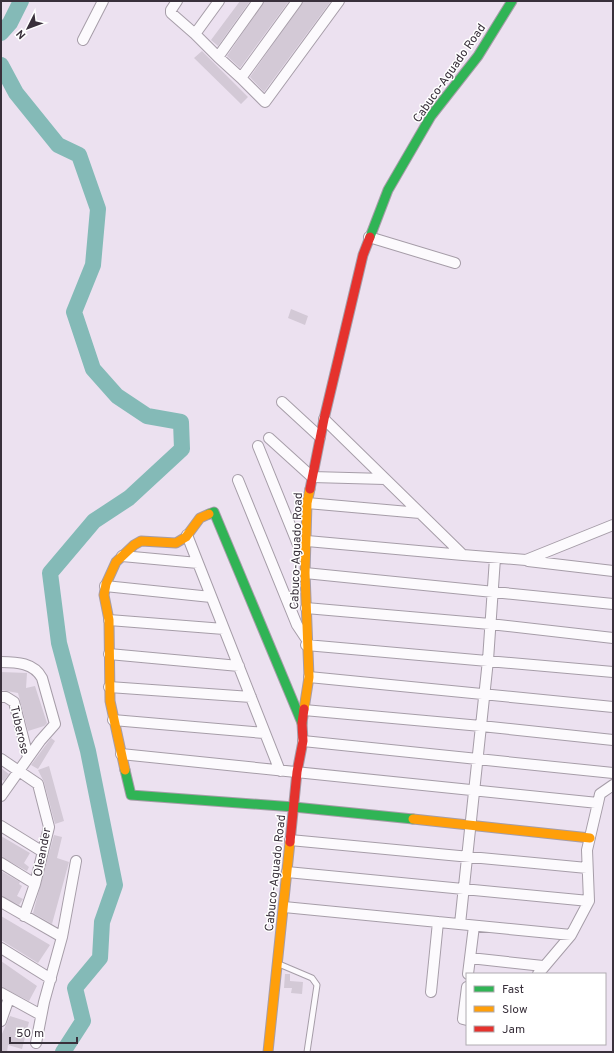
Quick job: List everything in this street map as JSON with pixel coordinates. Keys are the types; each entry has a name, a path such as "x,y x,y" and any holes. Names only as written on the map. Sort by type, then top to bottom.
{"street":[{"path":"83,40 103,1"},
{"path":"177,1 171,10 172,13 265,102 339,1"},
{"path":"195,34 219,1"},
{"path":"218,57 258,1"},
{"path":"241,78 297,1"},
{"name":"Cabuco-Aguado Road","path":"268,1052 297,772 303,741 302,723 308,678 305,561 308,503 324,419 363,255 388,190 431,116 478,56 512,1"},
{"path":"369,237 455,263"},
{"path":"282,402 320,437"},
{"path":"324,419 463,555"},
{"path":"269,438 312,477 386,479"},
{"path":"258,446 305,561"},
{"path":"238,480 297,625 307,642 613,672"},
{"path":"308,503 420,513"},
{"path":"302,723 214,512 202,515 197,519 181,542 141,541 131,547 122,556 108,575 105,586 104,601 109,620 108,654 112,720 131,795 294,807 471,824 590,838"},
{"path":"526,560 613,525"},
{"path":"187,535 280,771"},
{"path":"307,541 526,560 613,571"},
{"path":"122,556 198,563"},
{"path":"460,924 488,660 495,558"},
{"path":"305,573 613,604"},
{"path":"105,586 212,597"},
{"path":"306,608 490,624 613,638"},
{"path":"109,620 224,628"},
{"path":"108,654 239,666"},
{"path":"1,662 32,666 38,671 42,678 53,714 55,724 28,757"},
{"path":"308,678 484,693 613,707"},
{"path":"109,687 251,697"},
{"name":"Tuberose","path":"1,697 6,697 14,702 28,757 1,796"},
{"path":"304,710 613,740"},
{"path":"112,720 264,733"},
{"path":"303,741 613,773"},
{"path":"121,754 280,771 475,789 598,803"},
{"name":"Oleander","path":"1,759 38,784 49,827 36,884 24,916"},
{"path":"470,958 541,970 571,935 589,901 587,850 600,794 613,785"},
{"path":"1,826 43,852"},
{"path":"290,840 587,868"},
{"path":"36,1042 41,1015 62,937 76,861"},
{"path":"1,863 36,884"},
{"path":"287,872 589,901"},
{"path":"1,902 62,937"},
{"path":"284,906 571,935"},
{"path":"431,992 438,922"},
{"path":"468,973 474,926"},
{"path":"1,948 51,979"},
{"path":"1,1021 5,996 41,1015"},
{"path":"466,996 463,1020 466,1020"}],"lane":[{"path":"278,963 312,978 317,985 307,1052"}],"building":[{"path":"240,1 250,1 218,46 211,40"},
{"path":"264,1 289,1 240,68 227,56"},
{"path":"303,1 331,1 264,92 250,77"},
{"path":"202,51 248,97 241,104 194,58"},
{"path":"291,309 308,316 305,325 288,318"},
{"path":"1,672 27,673 26,688 35,686 47,723 44,726 28,731 18,693 1,690"},
{"path":"51,738 55,741 38,769 31,765"},
{"path":"49,766 64,821 55,824 44,782 38,770"},
{"path":"1,768 9,774 4,781 1,779"},
{"path":"54,835 62,837 57,858 69,862 52,924 33,913"},
{"path":"1,836 30,853 24,863 29,867 27,871 1,857"},
{"path":"1,871 20,882 19,884 22,886 17,896 23,899 19,905 1,896"},
{"path":"1,916 50,945 38,963 1,940"},
{"path":"1,961 37,986 29,1001 1,987"},
{"path":"285,974 290,974 290,981 303,982 302,994 291,993 292,988 284,988"},
{"path":"10,1016 29,1022 22,1049 8,1045 7,1052 1,1052 1,1036"}],"waterway":[{"path":"1,33 10,23 21,1"},
{"path":"1,65 16,93 58,145 79,155 98,209 93,265 74,312 93,369 117,396 147,416 181,422 182,449 129,498 94,521 50,573 59,643 88,751 115,885 102,922 100,958 75,988 83,1021 63,1052"}],"traffic: fast":[{"path":"370,237 388,190 431,116 478,56 512,1"},
{"path":"209,514 214,512 302,723"},
{"path":"125,770 131,795 294,807 413,819"}],"traffic: slow":[{"path":"304,709 309,677 305,573 307,503 310,489"},
{"path":"125,770 110,701 109,620 104,595 106,584 116,562 134,545 141,541 176,543 186,537 200,518 209,514"},
{"path":"413,819 590,838"},
{"path":"268,1052 290,842"}],"traffic: jam":[{"path":"310,489 324,419 363,255 370,237"},
{"path":"290,842 297,772 303,741 302,723 304,709"}]}
